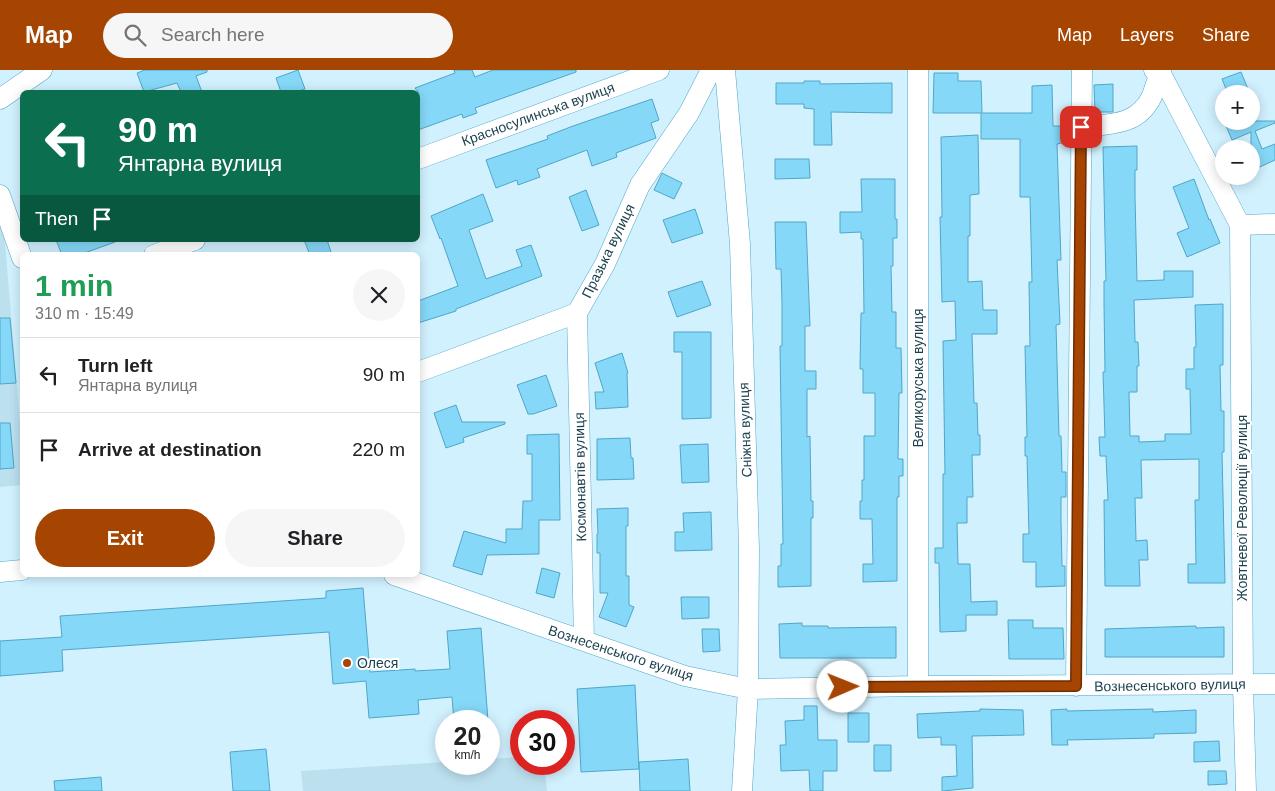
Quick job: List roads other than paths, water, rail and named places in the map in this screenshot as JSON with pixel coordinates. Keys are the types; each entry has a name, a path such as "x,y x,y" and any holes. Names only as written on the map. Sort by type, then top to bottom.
{"street":[{"path":"0,99 42,70"},
{"name":"Красносулинська вулиця","path":"420,158 659,70"},
{"name":"Празька вулиця","path":"420,371 577,313 605,264 640,185 689,113 711,70"},
{"name":"Сніжна вулиця","path":"725,70 740,244 749,549 748,689 742,791"},
{"name":"Великоруська вулиця","path":"918,70 918,686"},
{"path":"1076,686 1082,70"},
{"path":"1081,127 1123,123 1141,112 1151,97 1158,71"},
{"path":"1158,71 1240,225 1275,224"},
{"path":"0,195 20,252"},
{"name":"Жовтневої Революції вулиця","path":"1240,225 1243,685 1246,791"},
{"path":"162,252 190,242"},
{"name":"Космонавтів вулиця","path":"577,313 584,641"},
{"path":"0,572 20,570"},
{"name":"Вознесенського вулиця","path":"400,577 685,676 748,689 1275,684"}],"place":[{"name":"Олеся","path":"347,663"}]}
